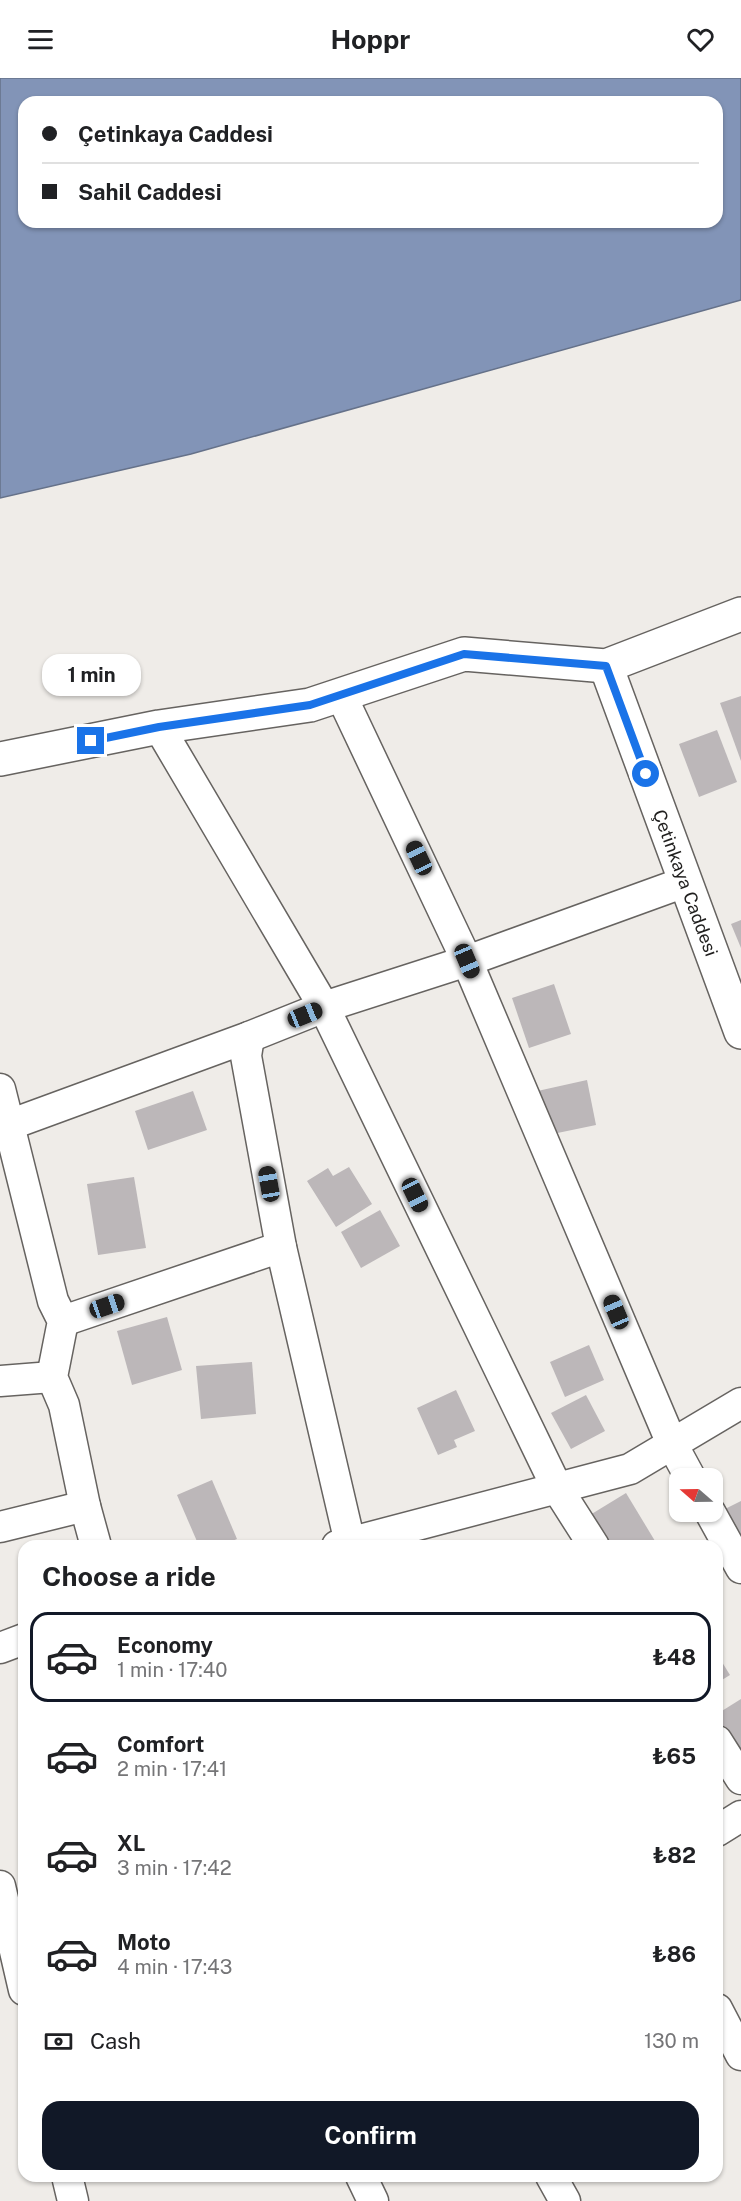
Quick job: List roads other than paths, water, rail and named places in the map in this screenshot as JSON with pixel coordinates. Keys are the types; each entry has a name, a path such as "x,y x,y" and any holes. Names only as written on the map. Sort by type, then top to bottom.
{"street":[{"path":"0,759 159,727 310,705 464,654 606,666 741,614"},
{"name":"Çetinkaya Caddesi","path":"606,666 741,1032"},
{"path":"341,694 467,961 672,1444 685,1468"},
{"path":"159,727 324,1007 557,1488 590,1540"},
{"path":"9,1125 324,1007 467,961 685,882"},
{"path":"249,1037 246,1056 281,1247 343,1540"},
{"path":"0,1089 53,1301 63,1321 52,1377 64,1405 94,1540"},
{"path":"63,1321 281,1247"},
{"path":"0,1381 52,1377"},
{"path":"363,1540 630,1469 741,1402"},
{"path":"0,1527 85,1506"},
{"path":"716,1522 741,1568"},
{"path":"0,1648 18,1641"},
{"path":"723,1750 741,1779"},
{"path":"723,1827 741,1816"},
{"path":"0,1886 18,1964"},
{"path":"723,2020 741,2055"},
{"path":"68,2182 73,2201"},
{"path":"364,2182 373,2201"},
{"path":"554,2182 565,2201"}],"water":[{"path":"0,78 741,78 741,300 191,454 0,498"}]}
